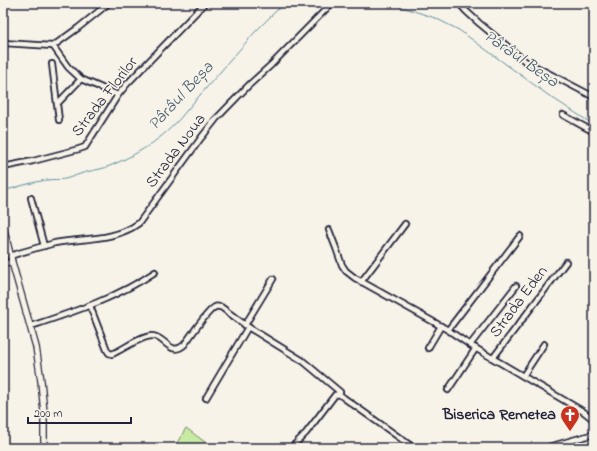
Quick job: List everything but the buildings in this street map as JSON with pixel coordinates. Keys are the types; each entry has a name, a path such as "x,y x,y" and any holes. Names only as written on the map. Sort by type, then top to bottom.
{"main road":[{"path":"3,226 36,347 44,412 44,448"}],"street":[{"path":"3,43 53,46 109,3"},
{"name":"Strada Florilor","path":"3,167 33,161 85,147 118,95 136,74 205,3"},
{"name":"Strada Noua","path":"3,264 11,259 44,246 56,243 100,238 125,231 139,223 216,119 332,3"},
{"path":"459,3 478,23 526,61 594,97"},
{"path":"53,46 68,67 81,79 118,95"},
{"path":"52,64 59,120"},
{"path":"57,104 81,79"},
{"path":"563,115 594,132"},
{"path":"31,198 44,246"},
{"path":"361,282 405,224"},
{"name":"Strada Eden","path":"329,230 342,265 346,271 361,282 448,330 470,345 584,412 594,420"},
{"path":"448,330 520,236"},
{"name":"Strada Eden","path":"493,358 566,262"},
{"path":"31,326 90,306 143,280 155,272"},
{"path":"206,398 273,279"},
{"name":"Strada Eden","path":"470,345 516,286"},
{"path":"90,306 107,350 112,354 152,336 157,337 173,349 181,348 203,318 214,308 218,306 221,307 247,326 303,361 340,392 339,394 414,448"},
{"path":"428,348 441,326"},
{"path":"523,376 544,344"},
{"path":"448,390 476,348"},
{"path":"291,448 306,433 335,395 339,394"},
{"path":"545,448 594,434"}],"green space":[{"path":"186,428 213,448 179,448 175,446"}],"waterway":[{"name":"Pârâul Beșa","path":"3,191 30,183 65,179 86,172 106,168 143,149 163,135 180,119 255,32 286,3"},
{"name":"Pârâul Beșa","path":"386,3 435,18 459,30 548,95 594,125"}],"place":[{"name":"Biserica Remetea","path":"570,432"}]}
